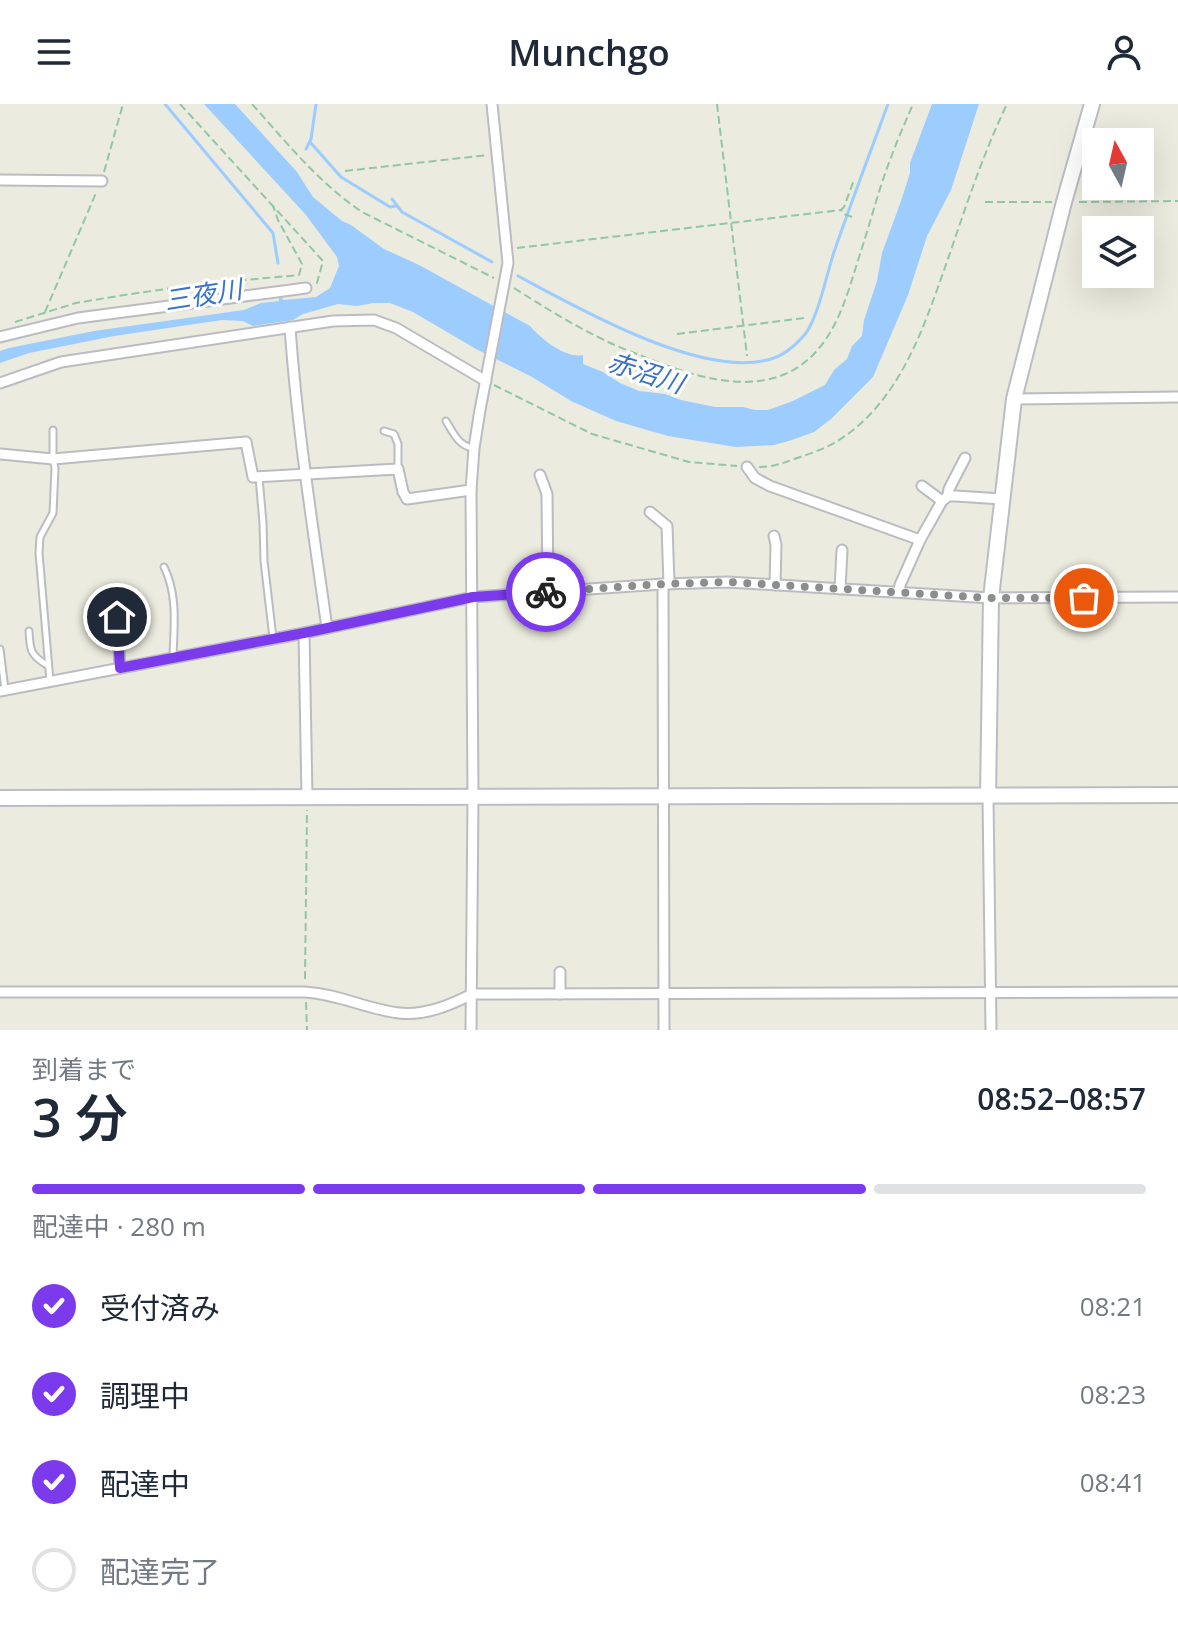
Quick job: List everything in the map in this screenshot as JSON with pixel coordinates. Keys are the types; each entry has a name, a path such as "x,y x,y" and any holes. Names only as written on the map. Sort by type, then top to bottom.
{"street":[{"path":"471,1030 471,490 474,448 508,263 492,104"},
{"path":"991,1030 988,797 991,598 1014,399 1092,104"},
{"path":"0,180 102,181"},
{"path":"0,337 78,318 306,288"},
{"path":"0,383 61,362 333,321 374,320 396,328 486,381"},
{"path":"290,327 305,475 327,628"},
{"path":"1014,399 1178,397"},
{"path":"0,454 53,459 246,442 253,477 398,469 407,499 471,490"},
{"path":"899,592 920,540 965,458"},
{"path":"747,467 755,478 770,486 920,540"},
{"path":"540,475 547,494 548,592"},
{"path":"922,486 945,499 1002,499"},
{"path":"650,512 667,526 664,1030"},
{"path":"774,536 775,585"},
{"path":"840,589 842,550"},
{"path":"3,691 473,597 728,582 991,598 1178,597"},
{"path":"116,591 120,668"},
{"path":"304,633 307,797"},
{"path":"0,798 1178,795"},
{"path":"560,972 560,994"},
{"path":"0,992 326,993 401,1014 445,1008 472,994 1178,992"}],"lane":[{"path":"446,421 465,447 474,448"},
{"path":"50,682 39,553 40,537 53,513 53,430"},
{"path":"384,431 394,434 398,444 398,469"},
{"path":"259,477 273,639"},
{"path":"164,567 174,597 173,658"},
{"path":"29,631 30,650 48,666"},
{"path":"0,649 3,691"}],"path":[{"path":"45,312 102,181 123,104"},
{"path":"180,104 323,261 317,283 306,288"},
{"path":"252,104 304,162 362,212 608,342 675,369 733,382 753,382 784,375 815,353 827,338 844,304 891,157 913,104"},
{"path":"717,104 747,356"},
{"path":"486,381 592,434 689,462 772,467 822,450 846,436 871,413 891,388 919,337 995,128 1007,104"},
{"path":"345,171 497,154"},
{"path":"843,212 854,180"},
{"path":"985,202 1178,201"},
{"path":"9,325 76,303 201,284 299,275 302,264 273,206"},
{"path":"508,249 843,212 852,217"},
{"path":"677,334 805,318"},
{"path":"307,797 307,1030"}],"water":[{"path":"204,104 235,104 297,172 313,197 342,221 384,249 530,326 562,351 583,355 583,364 639,391 665,394 715,407 768,410 825,385 862,336 882,253 932,104 979,104 951,190 927,236 908,295 873,377 814,432 774,445 736,447 668,436 616,421 571,401 413,312 390,303 338,304 293,320 253,326 243,321 222,320 114,336 29,353 0,363 0,351 9,348 94,331 244,310 261,303 279,301 282,297 283,300 316,297 330,288 339,266 337,257 306,215"}],"waterway":[{"path":"165,104 273,233 278,263"},
{"path":"306,149 311,139 316,104"},
{"path":"518,276 605,321 674,349 707,359 739,363 778,356 802,337 814,317 834,252 888,104"},
{"path":"310,142 341,177 390,207 396,206"},
{"path":"392,199 402,212 492,262"}],"way so far":[{"path":"546,592 728,582 991,598 1084,598"}],"route":[{"path":"117,617 120,668 473,597 546,592"}],"water label":[{"name":"三夜川","path":"203,294"},
{"name":"赤沼川","path":"646,372"}]}
